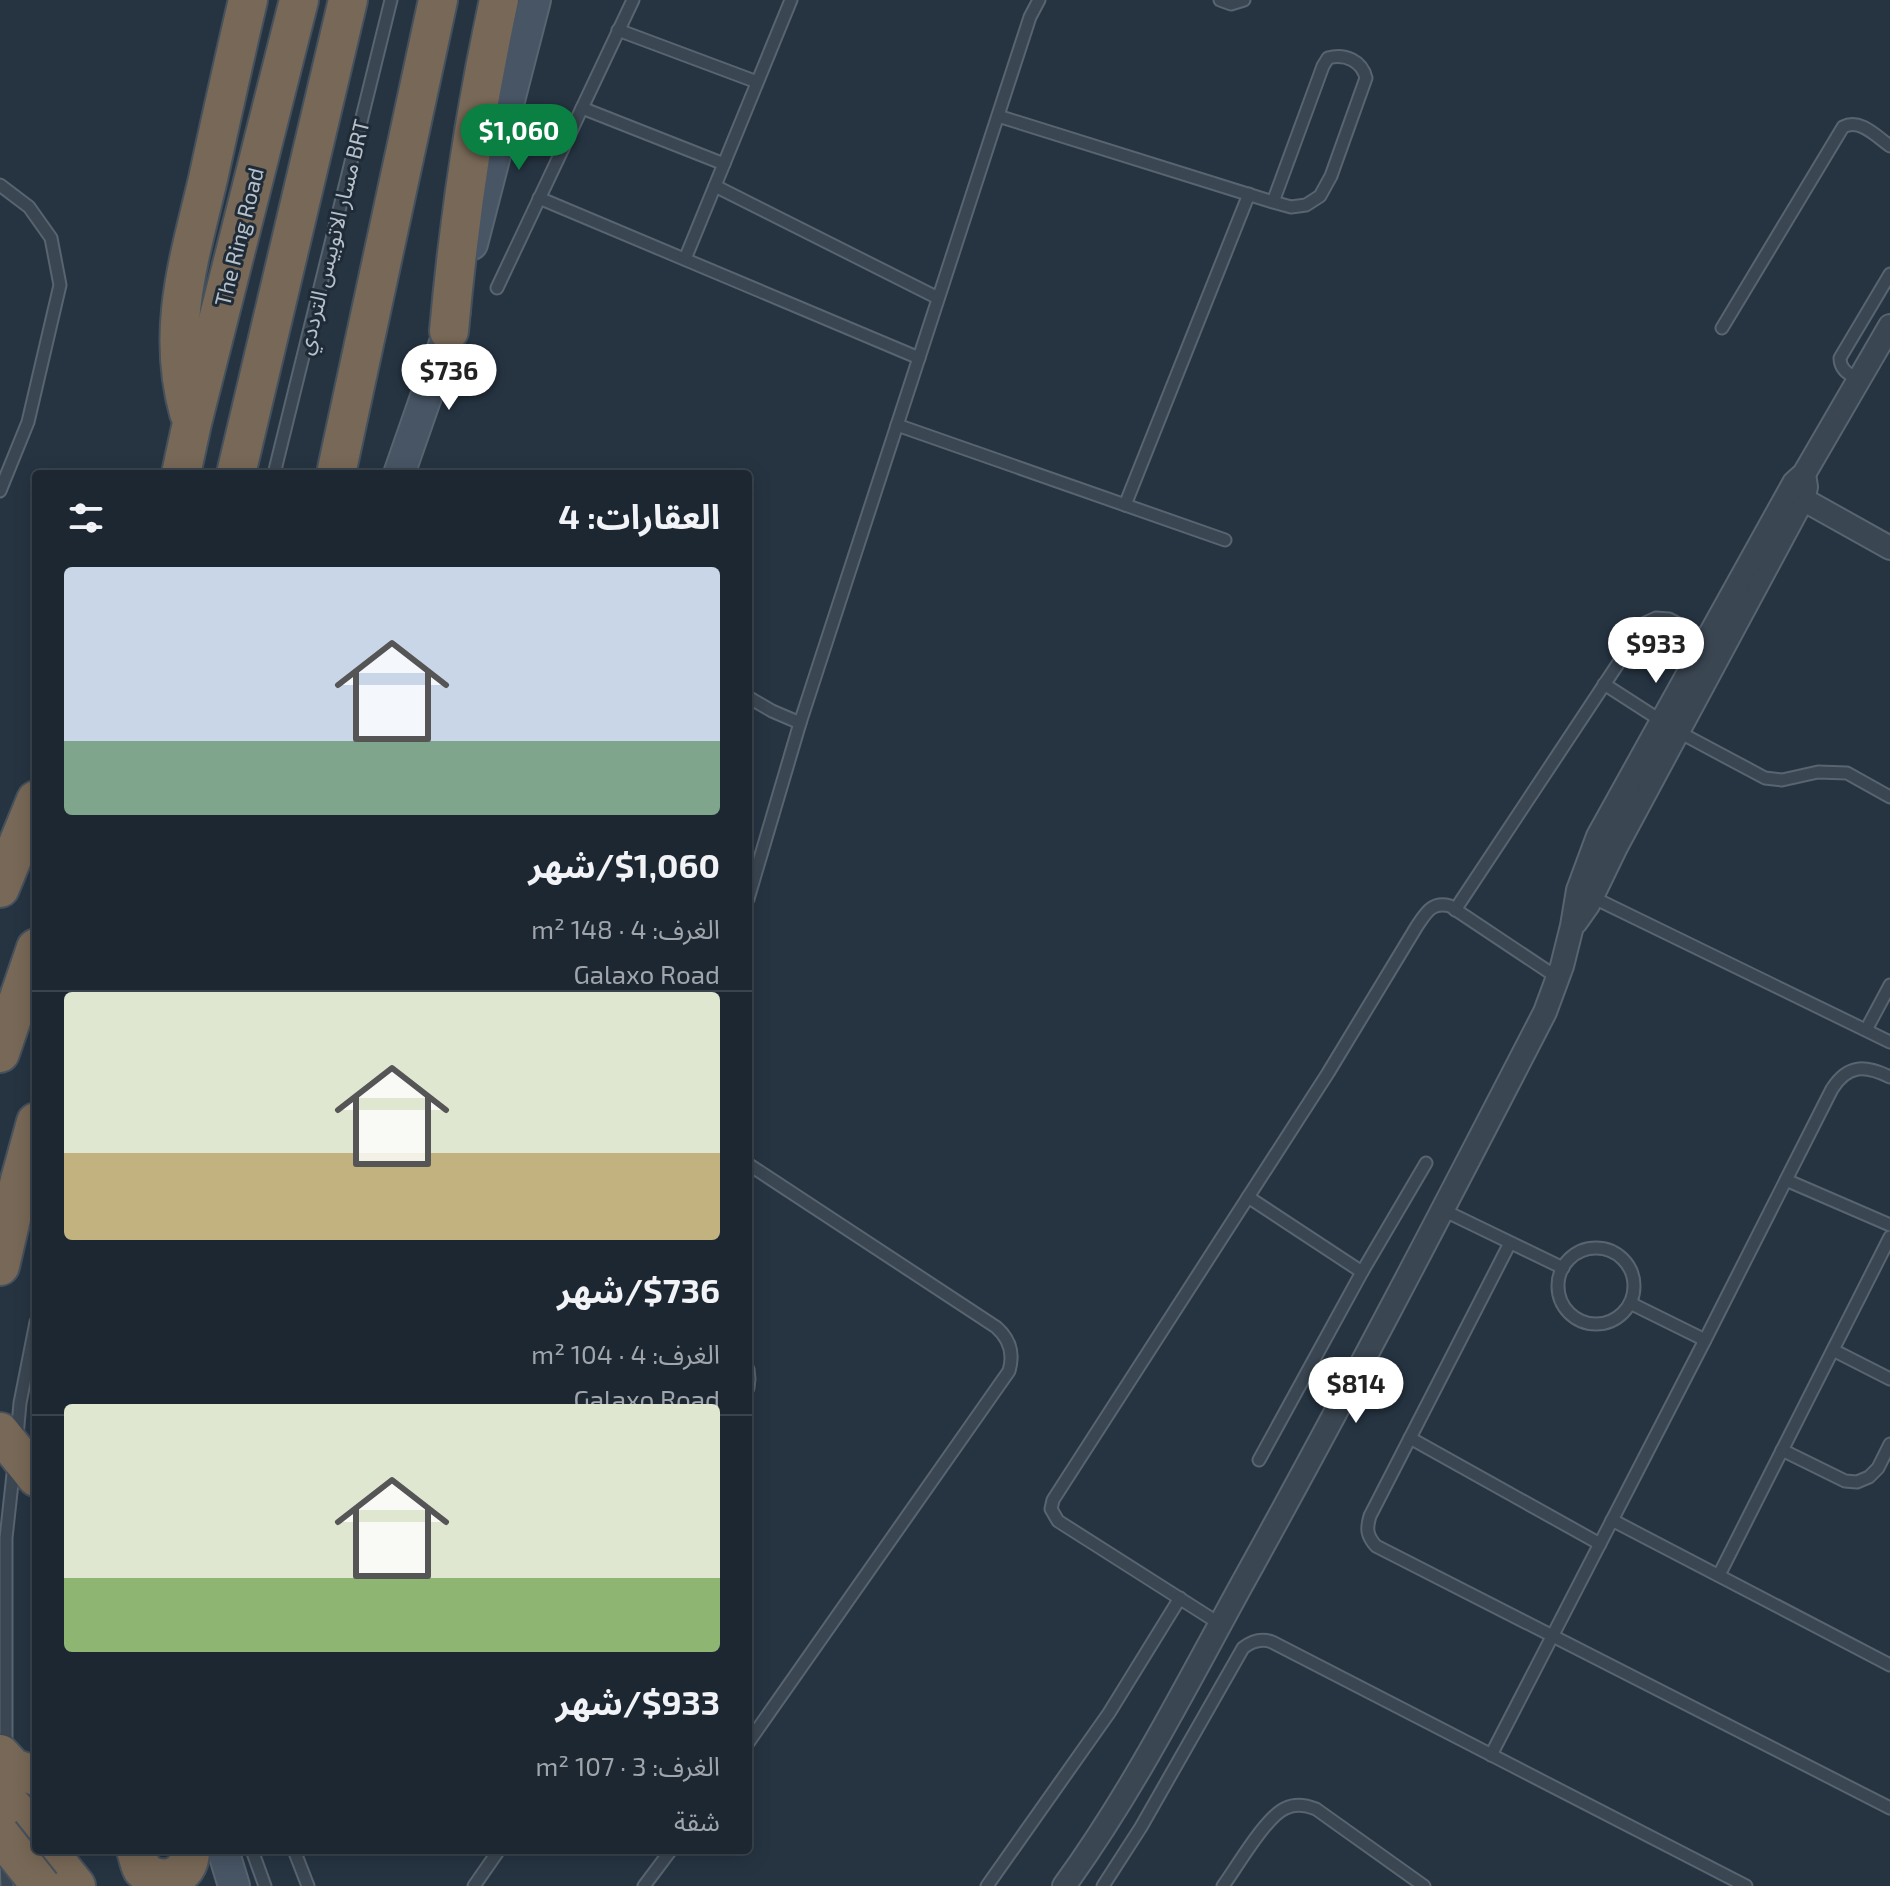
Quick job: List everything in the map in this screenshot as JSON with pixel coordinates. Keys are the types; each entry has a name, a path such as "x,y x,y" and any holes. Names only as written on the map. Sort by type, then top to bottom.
{"highway":[{"path":"183,458 179,349 182,297 248,0"},
{"name":"The Ring Road","path":"183,458 299,0"},
{"path":"337,470 438,0"},
{"path":"449,331 465,184 499,0"},
{"path":"255,174 346,7"},
{"path":"237,470 346,7"},
{"path":"0,888 32,810"},
{"path":"0,1053 32,960"},
{"path":"0,1266 32,1136"},
{"path":"0,1432 32,1472"},
{"path":"0,1754 13,1768 32,1775"},
{"path":"0,1791 32,1831"},
{"path":"0,1834 41,1886"},
{"path":"51,1854 79,1886"},
{"path":"77,1854 79,1886"},
{"path":"137,1854 148,1875 164,1881 181,1875 187,1869 190,1854"},
{"path":"197,1886 203,1854"}],"street":[{"path":"400,470 449,331 535,0"},
{"path":"1572,926 1584,913 1616,847 1707,639 1796,495 1806,487 1804,474 1890,326"},
{"path":"1796,495 1890,548"},
{"path":"1064,1886 1141,1768 1334,1418 1545,1012 1572,926 1575,899 1598,836 1670,726 1796,495"},
{"path":"224,1854 234,1886"}],"lane":[{"name":"مسار الاتوبيس الترددي BRT","path":"275,470 391,0"},
{"path":"497,288 633,0"},
{"path":"685,259 791,0"},
{"path":"752,885 800,723 1030,17 1039,0"},
{"path":"1220,0 1231,4 1244,0"},
{"path":"618,30 757,82"},
{"path":"998,116 1273,202 1291,207 1306,205 1320,196 1331,176 1366,78 1364,67 1354,60 1337,55 1328,58 1323,66 1273,202"},
{"path":"582,108 724,164"},
{"path":"1722,328 1843,127 1858,124 1890,146"},
{"path":"0,185 29,207 51,238 60,285 28,422 0,491"},
{"path":"715,186 938,298"},
{"path":"1125,505 1249,194"},
{"path":"539,198 919,358"},
{"path":"1858,380 1844,371 1840,358 1890,274"},
{"path":"897,425 1225,540"},
{"path":"1455,910 1645,623 1656,618 1669,619 1707,639"},
{"path":"1604,684 1670,726 1765,778 1782,780 1818,772 1847,773 1890,797"},
{"path":"752,699 800,723"},
{"path":"1592,897 1890,1042"},
{"path":"1220,1624 1058,1521 1052,1514 1052,1505 1328,1073 1426,913 1443,904 1558,978"},
{"path":"1866,1030 1890,985"},
{"path":"1491,1755 1838,1080 1846,1073 1866,1068 1890,1077"},
{"path":"1259,1460 1426,1163"},
{"path":"752,1167 996,1327 1004,1334 1012,1358 1009,1371 752,1737"},
{"path":"1786,1180 1890,1225"},
{"path":"1248,1197 1362,1272"},
{"path":"1443,1210 1563,1268"},
{"path":"1719,1575 1890,1237"},
{"path":"1510,1243 1370,1516 1367,1527 1369,1538 1376,1546 1890,1808"},
{"path":"1598,1248 1618,1255 1626,1262 1634,1282 1630,1303 1616,1318 1595,1324 1575,1317 1567,1309 1559,1289 1563,1268 1577,1253 1587,1249 1598,1248"},
{"path":"1630,1303 1705,1340"},
{"path":"7,1886 6,1538 20,1403 32,1342"},
{"path":"1833,1350 1890,1379"},
{"path":"1410,1438 1600,1544"},
{"path":"1782,1450 1845,1481 1857,1482 1869,1477 1878,1468 1890,1444"},
{"path":"1612,1520 1890,1665"},
{"path":"987,1886 1109,1713 1180,1598"},
{"path":"1103,1886 1141,1827 1243,1648 1255,1640 1272,1642 1746,1886"},
{"path":"1223,1886 1271,1818 1284,1808 1300,1805 1316,1809 1424,1886"},
{"path":"253,1854 265,1886"},
{"path":"296,1854 308,1886"},
{"path":"474,1886 496,1854"},
{"path":"644,1886 668,1854"}]}
